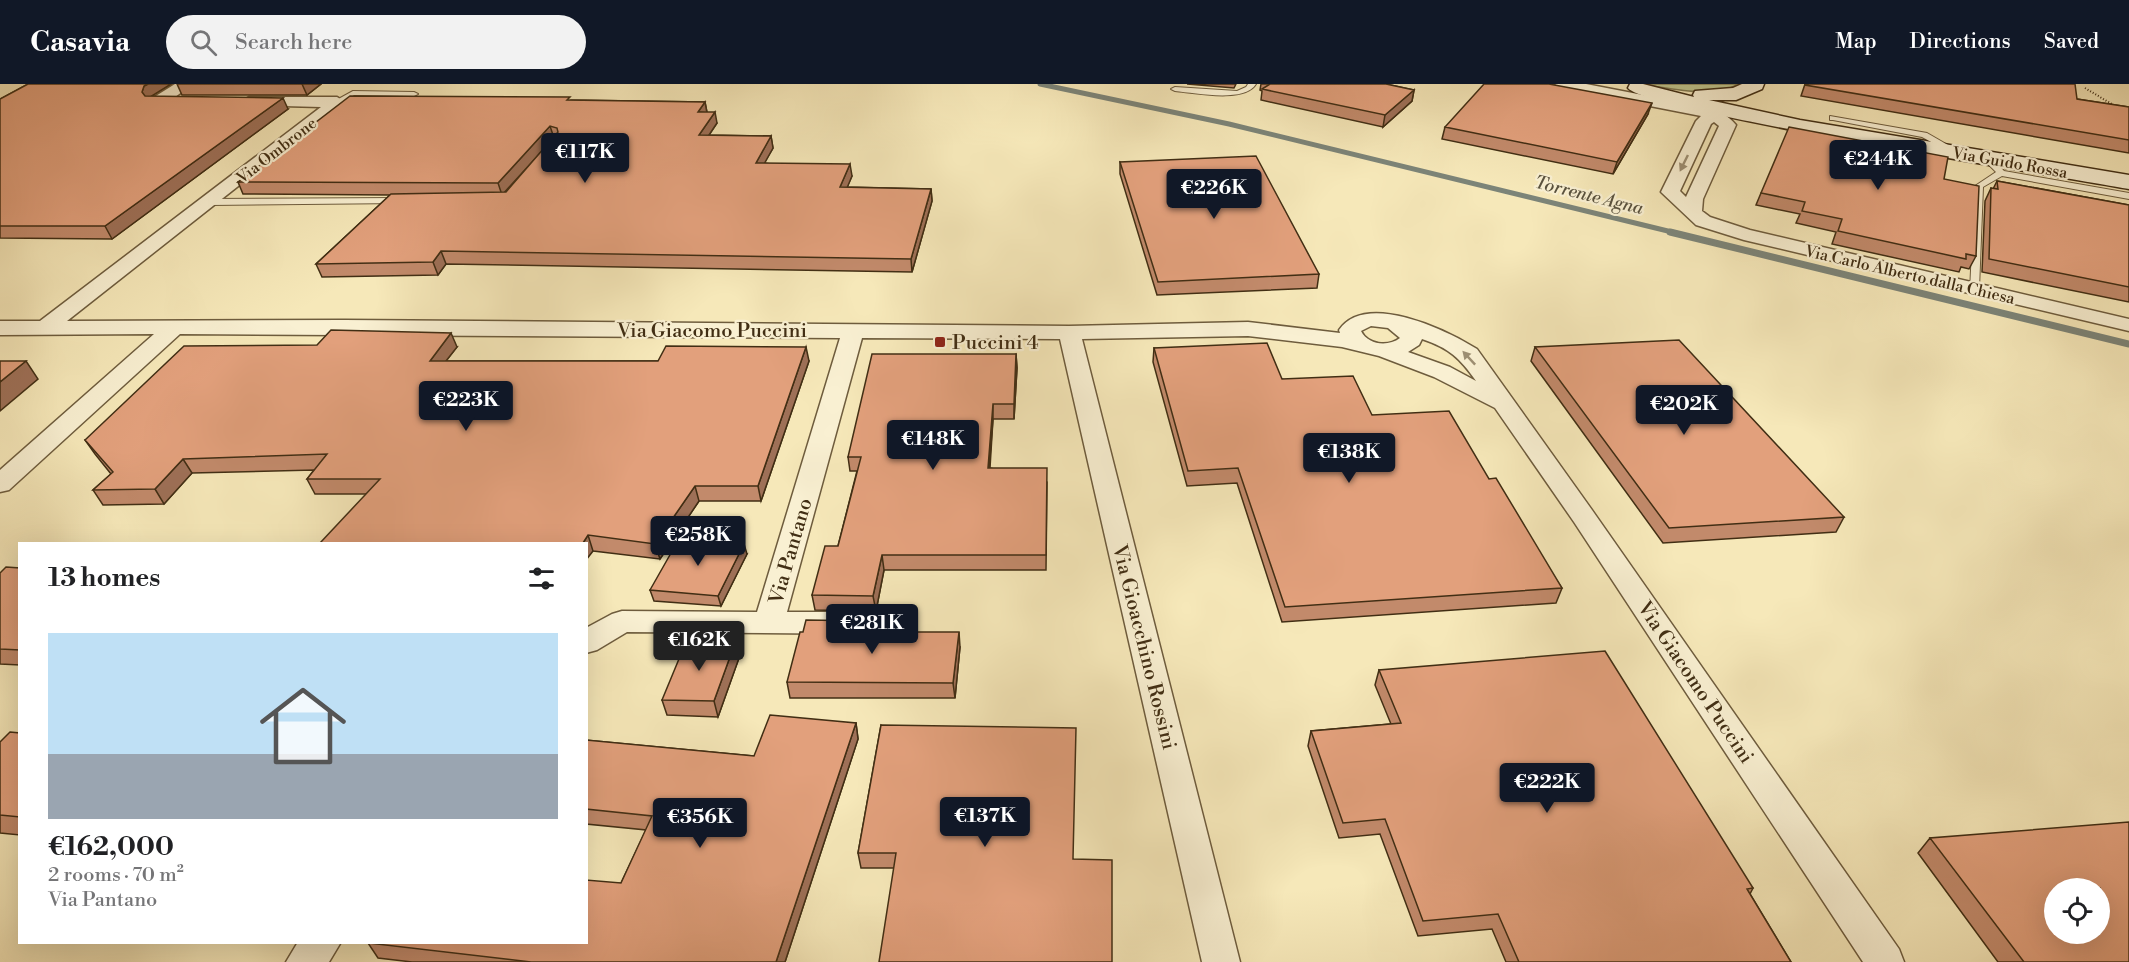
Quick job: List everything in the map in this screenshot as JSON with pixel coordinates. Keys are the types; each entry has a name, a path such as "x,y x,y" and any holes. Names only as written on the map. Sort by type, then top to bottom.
{"main road":[{"path":"1630,86 1715,95 1736,94 1755,84 1779,112"},
{"name":"Via Guido Rossa","path":"1630,86 1662,96 1745,114 1827,123"},
{"name":"Via Guido Rossa","path":"1736,94 1779,112 1956,152 1994,165 2129,182"},
{"path":"1715,95 1725,104 1745,114"}],"street":[{"path":"185,84 157,102 202,102"},
{"path":"1563,84 1715,116 1728,125 1694,199 1693,214"},
{"name":"Via Ombrone","path":"236,102 338,102"},
{"name":"Via Ombrone","path":"45,328 338,102"},
{"name":"Via Carlo Alberto dalla Chiesa","path":"1715,116 1704,121 1670,192 1693,214 1712,225 2129,325"},
{"name":"Via Giacomo Puccini","path":"0,328 175,327 1069,333 1248,329 1304,320 1366,320 1394,322 1445,339 1469,354 1583,516 1885,962"},
{"path":"1366,320 1358,322 1350,330 1355,340 1372,348 1401,348 1411,340 1408,330 1394,322"},
{"path":"0,484 175,327"},
{"name":"Via Giacomo Puccini","path":"1248,329 1342,340 1372,348 1442,372 1504,405"},
{"name":"Via Pantano","path":"588,641 622,621 769,623 853,331"},
{"name":"Via Gioacchino Rossini","path":"1069,333 1221,962"},
{"path":"769,623 872,623"},
{"path":"305,962 320,944"}],"lane":[{"path":"1175,88 1238,93 1249,89 1252,84"},
{"path":"338,102 353,93 414,94"},
{"path":"1974,289 1979,186 1994,165 2129,196"},
{"path":"210,202 411,200"}],"path":[{"path":"2085,88 2119,108"}],"green space":[{"path":"1642,84 1738,84 1717,91 1705,92"}],"building":[{"path":"28,84 148,84 144,86 142,92 145,96 283,98 105,226 0,226 0,99"},
{"path":"1270,84 1386,84 1414,90 1385,115 1262,89"},
{"path":"1484,84 1549,84 1652,103 1617,162 1445,127"},
{"path":"2075,84 2077,99 2129,107 2129,140 1805,85"},
{"path":"350,96 570,97 567,100 705,102 698,112 715,112 699,135 771,136 756,163 850,164 840,187 931,189 911,259 441,251 433,262 316,264 391,194 506,192 558,132 557,128 550,126 498,183 238,182"},
{"path":"1789,127 1948,157 1944,179 1979,186 1976,256 1966,254 1966,259 1838,231 1842,219 1802,211 1805,202 1761,193"},
{"path":"1256,156 1319,274 1158,282 1120,162"},
{"path":"1997,181 2129,205 2129,287 1989,259 1991,188 1998,189"},
{"path":"331,330 451,333 430,361 658,361 666,346 806,347 758,486 695,486 655,544 588,535 584,542 321,542 380,479 307,479 327,454 183,459 155,489 93,490 113,472 85,440 184,346 317,345"},
{"path":"1679,340 1844,517 1669,528 1535,347"},
{"path":"1267,343 1282,379 1353,376 1372,415 1449,411 1489,479 1496,478 1562,588 1285,607 1238,468 1188,471 1154,348"},
{"path":"872,354 1016,354 1014,404 993,404 988,468 1047,468 1046,555 882,555 873,596 812,595 825,546 838,546 861,457 848,457"},
{"path":"0,361 26,361 0,382"},
{"path":"679,539 744,544 718,596 650,590"},
{"path":"6,567 18,568 18,650 0,649 0,573"},
{"path":"806,620 868,621 865,632 959,632 953,683 787,682 800,632 803,632"},
{"path":"686,642 735,643 714,701 662,700"},
{"path":"1605,651 1753,888 1747,889 1791,962 1519,962 1498,914 1423,921 1385,819 1343,823 1311,731 1401,723 1379,670"},
{"path":"770,715 856,723 776,962 531,962 377,944 588,944 588,880 621,883 652,816 588,809 588,740 754,756"},
{"path":"881,725 1076,728 1073,859 1112,860 1112,962 879,962 896,853 858,853"},
{"path":"10,732 18,733 18,817 0,815 0,742"},
{"path":"2129,822 2129,962 2024,962 1930,838"}],"waterway":[{"name":"Torrente Agna","path":"1040,84 1229,124 1676,233"},
{"name":"Torrente Agna","path":"1670,232 2129,344"}],"place":[{"name":"Puccini 4","path":"940,342"}]}
